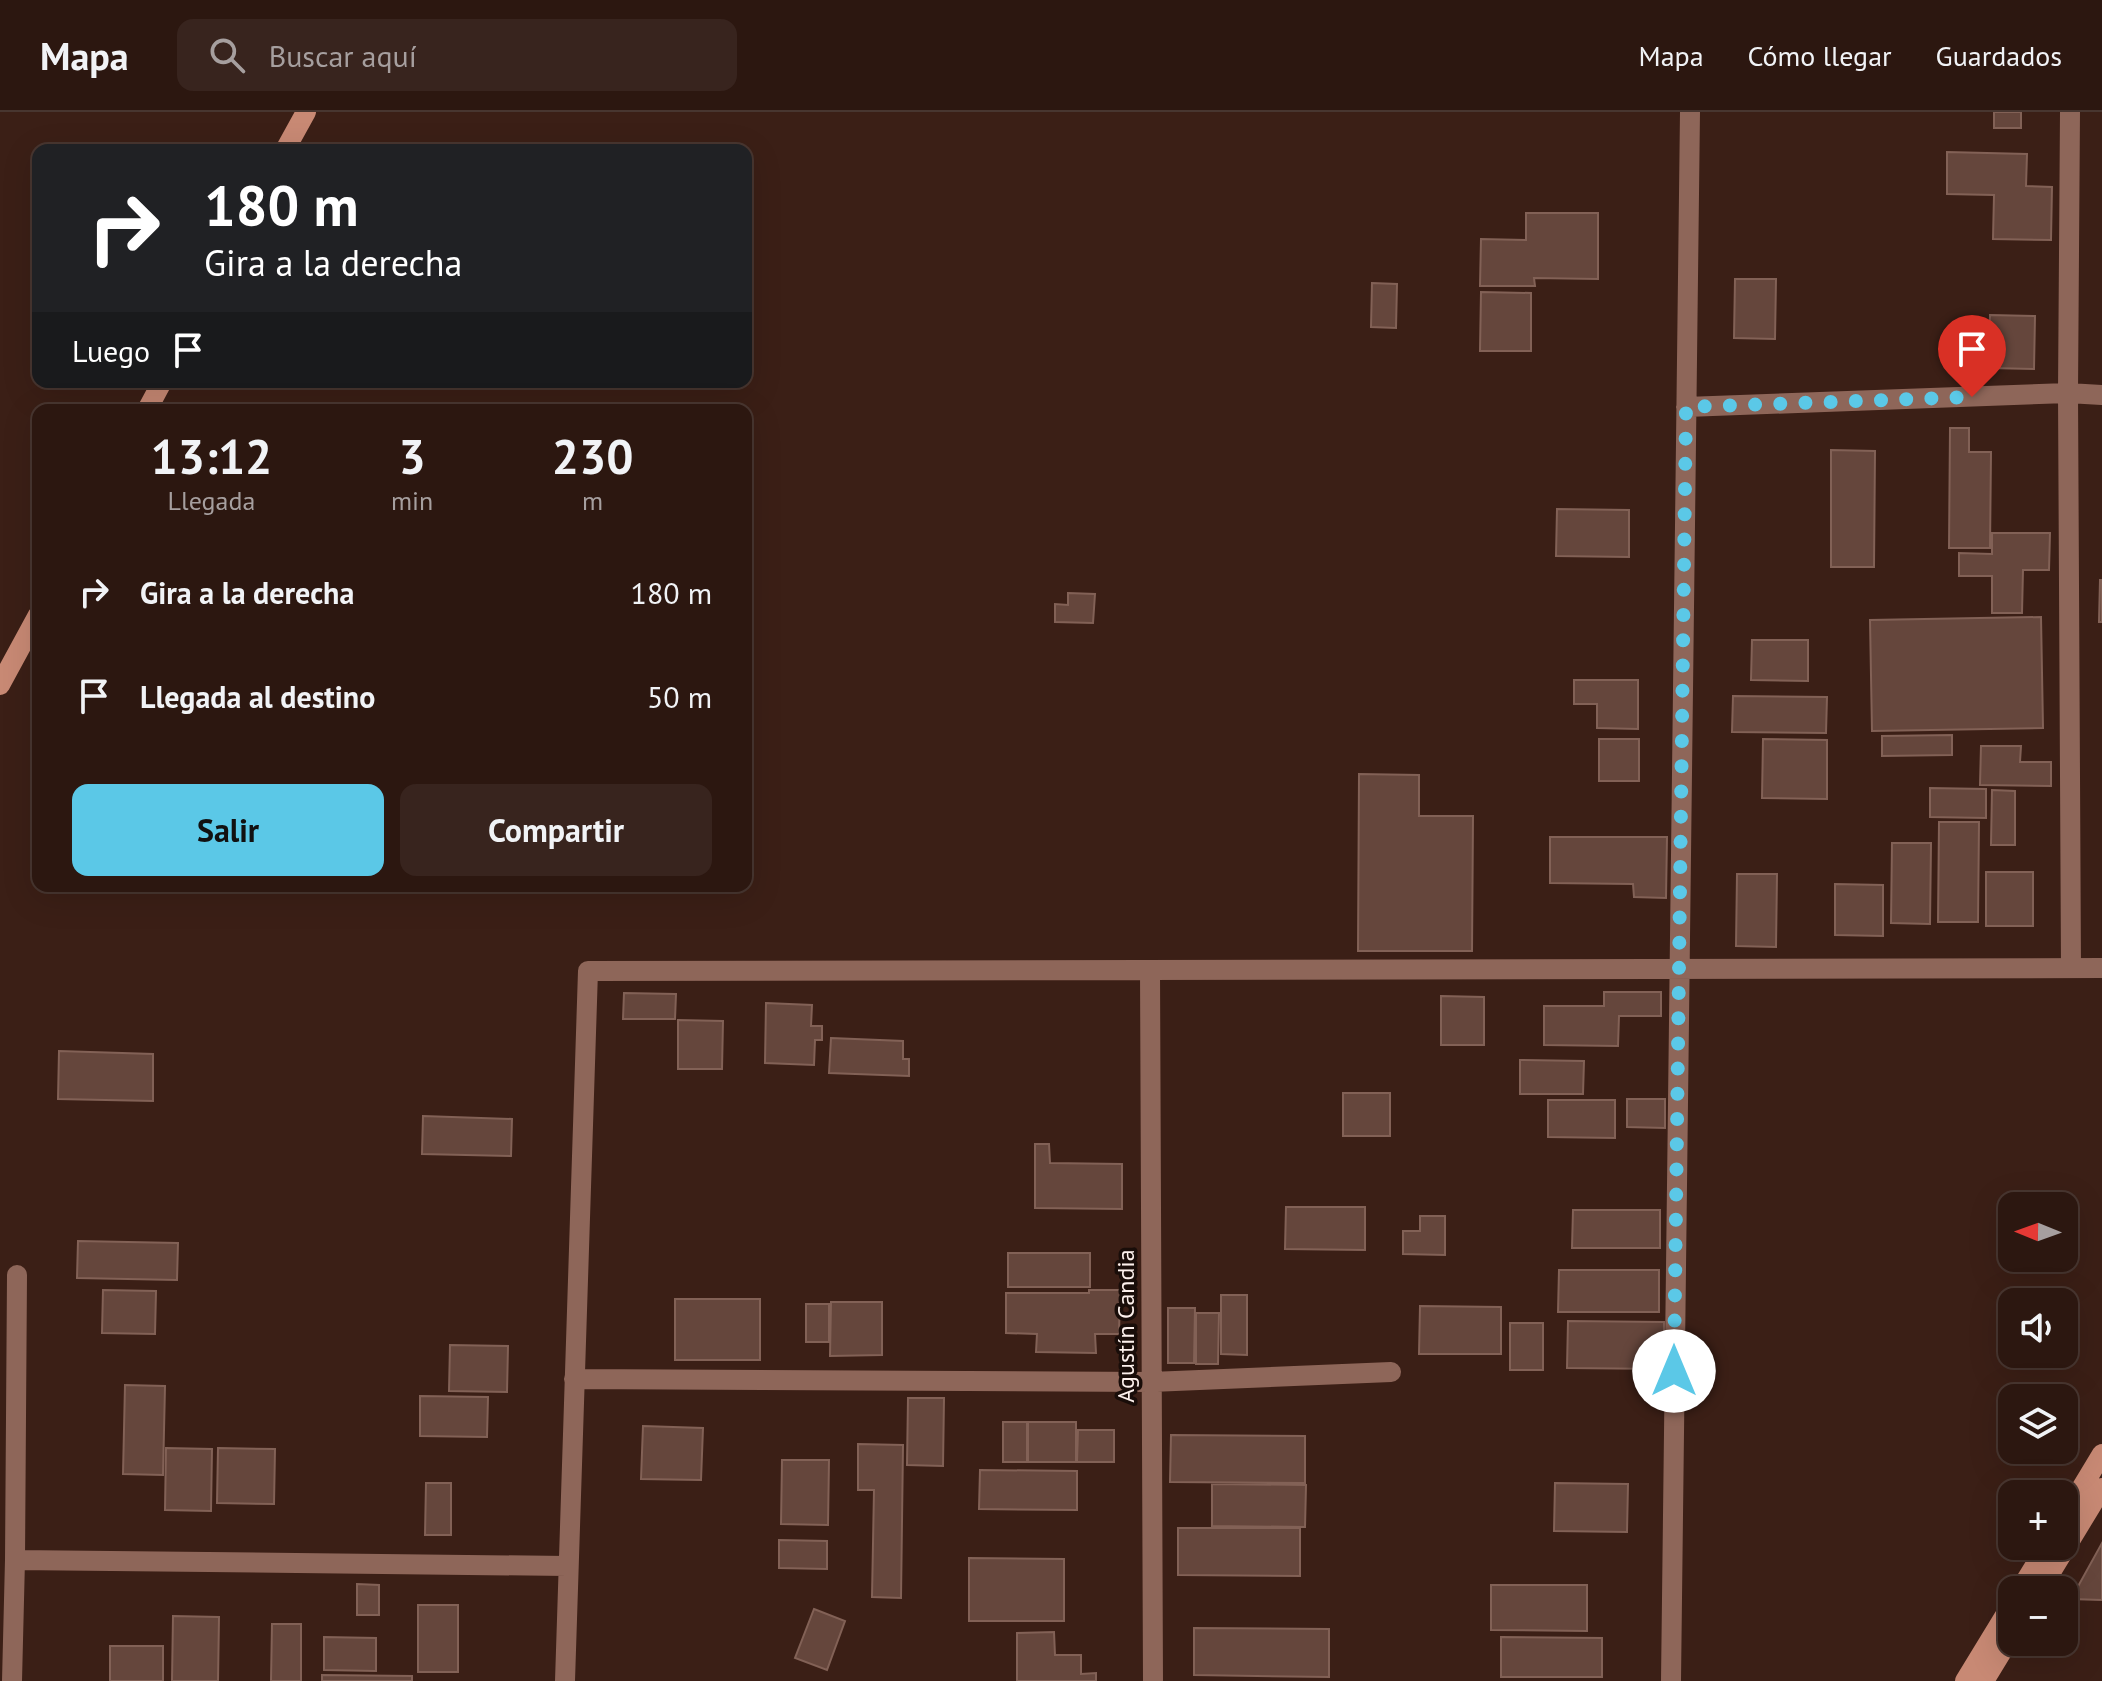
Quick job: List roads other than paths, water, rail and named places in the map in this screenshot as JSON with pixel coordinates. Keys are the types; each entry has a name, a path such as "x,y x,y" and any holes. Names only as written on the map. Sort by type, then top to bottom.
{"main road":[{"path":"288,144 306,112"},
{"path":"0,685 32,626"},
{"path":"2078,1494 2102,1454"},
{"path":"2049,1576 2102,1488"},
{"path":"1965,1681 1998,1627"},
{"path":"1984,1681 1999,1656"}],"street":[{"path":"1671,1681 1690,112"},
{"path":"2070,112 2071,967"},
{"path":"1686,407 2068,393 2102,395"},
{"path":"565,1681 588,971 2102,968"},
{"name":"Agustín Candia","path":"1150,970 1153,1681"},
{"path":"12,1681 17,1275"},
{"path":"574,1379 1151,1382 1391,1372"},
{"path":"15,1560 567,1566"}]}
